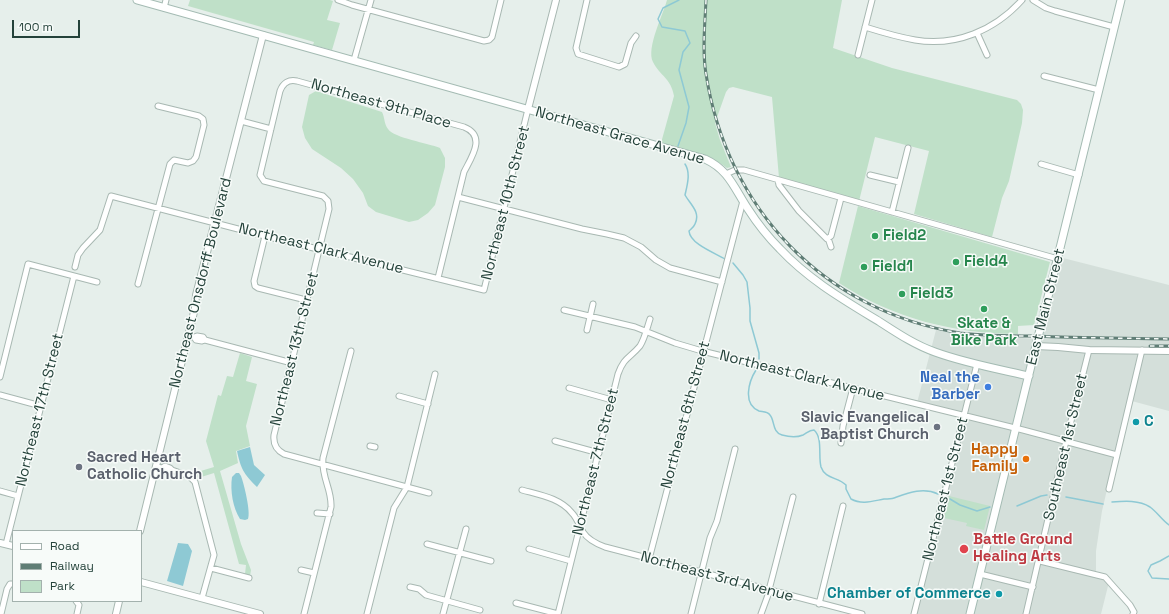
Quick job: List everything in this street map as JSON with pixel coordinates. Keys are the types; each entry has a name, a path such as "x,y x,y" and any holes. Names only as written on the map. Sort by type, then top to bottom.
{"main road":[{"name":"Northeast Grace Avenue","path":"137,0 165,4 263,35 706,159 726,174 764,231 780,249 809,276 824,287 921,346 935,352 977,364 1029,376"},
{"name":"East Main Street","path":"970,614 1121,0"}],"street":[{"path":"338,0 482,41 489,40 492,35 501,0"},
{"path":"354,60 371,0"},
{"name":"Northeast 10th Street","path":"484,290 556,0"},
{"path":"587,0 576,52 582,56 619,67 625,64 631,43 636,36"},
{"path":"858,55 872,0"},
{"path":"865,27 916,40 932,41 957,39 976,33 999,21 1013,10 1022,0"},
{"path":"1033,0 1046,8 1055,11 1114,27"},
{"path":"976,33 986,55"},
{"name":"Northeast Onsdorff Boulevard","path":"140,530 159,467 191,336 196,296 263,35"},
{"path":"1044,76 1099,90"},
{"name":"Northeast 9th Place","path":"271,129 281,88 287,82 292,80 464,127 474,134 476,144 472,158 464,172 458,197"},
{"path":"138,284 170,164 172,160 188,163 193,161 196,157 204,125 203,119 198,116 158,106"},
{"path":"240,121 271,129"},
{"name":"Northeast 13th Street","path":"271,129 260,178 264,181 319,195 326,198 328,201 329,213 306,300 274,435 274,443 278,450 284,454 323,464"},
{"path":"892,212 908,148"},
{"path":"1041,164 1079,175"},
{"path":"726,174 735,170 744,170 1058,259"},
{"path":"870,175 900,182"},
{"path":"778,180 778,185 799,211 824,237 828,238 831,247"},
{"name":"Northeast Clark Avenue","path":"75,267 81,251 100,230 112,196 320,250 484,290"},
{"path":"438,278 458,197 582,229 624,238 641,247 656,260 670,268 722,282"},
{"path":"828,238 831,236 841,198"},
{"name":"Northeast 6th Street","path":"649,559 702,351 743,201"},
{"path":"265,236 254,281 255,286 306,300"},
{"path":"0,377 28,264 97,282"},
{"name":"Northeast 17th Street","path":"3,543 18,496 74,276"},
{"path":"586,330 593,304"},
{"name":"Northeast Clark Avenue","path":"564,310 646,331 674,343 702,351 1117,455"},
{"name":"Northeast 7th Street","path":"558,614 618,374 622,363 641,344 650,318"},
{"path":"191,336 203,337 205,340 292,363"},
{"path":"1036,346 1089,350 1169,351"},
{"name":"Southeast 1st Street","path":"1026,614 1040,561 1066,441 1089,350"},
{"path":"1108,489 1142,350"},
{"path":"304,614 330,514 331,498 324,477 323,464 351,351"},
{"name":"Northeast 1st Street","path":"914,614 977,364"},
{"path":"367,614 394,508 407,487 435,374"},
{"path":"569,388 612,400"},
{"path":"841,443 843,426 853,388"},
{"path":"0,395 41,406"},
{"path":"398,396 428,404"},
{"path":"555,441 599,453"},
{"path":"691,614 710,538 717,521 735,449"},
{"path":"323,464 429,493"},
{"path":"159,467 165,466 190,476 195,482 214,548 211,568 202,598"},
{"name":"Northeast 3rd Avenue","path":"522,490 544,496 558,502 572,512 586,536 598,544 649,559 862,614"},
{"path":"0,491 18,496"},
{"path":"761,614 770,591 793,497"},
{"path":"819,604 844,506"},
{"path":"317,513 330,514"},
{"path":"443,614 466,528"},
{"path":"428,544 491,561"},
{"path":"528,549 571,561"},
{"path":"1040,561 1105,577 1126,601 1134,613"},
{"path":"211,568 249,578"},
{"path":"301,570 314,573"},
{"path":"980,574 1033,587"},
{"path":"142,582 260,614"},
{"path":"1,614 7,589 11,584"},
{"path":"410,587 419,589 426,595 480,610"},
{"path":"77,602 77,614"},
{"path":"116,614 119,602"},
{"path":"516,603 558,614"}],"shaded area":[{"path":"1063,258 1169,285 1169,411 1128,400 1102,511 1096,551 1096,575 1105,578 1109,582 1101,614 912,614 964,415 917,403 936,330 973,336 1042,339"}],"green space":[{"path":"190,0 330,0 333,1 327,20 340,23 332,50 313,45 314,42 188,6"},
{"path":"667,0 842,0 833,48 892,68 1017,100 1021,104 1023,110 1022,123 1009,181 1002,198 992,237 914,214 929,151 875,137 859,201 779,178 772,97 733,87 729,88 726,92 715,123 731,167 727,168 704,155 661,143 674,96 673,90 668,81 656,67 651,56 653,40"},
{"path":"316,91 382,112 387,127 391,132 404,138 440,148 445,158 445,167 435,205 428,213 418,220 409,222 376,212 368,206 363,193 353,179 341,168 312,149 305,138 302,127 309,95"},
{"path":"858,206 1050,262 1034,325 1018,326 1018,334 971,331 948,327 902,315 880,306 839,283"},
{"path":"240,353 252,357 246,381 257,384 246,426 250,446 236,451 238,463 220,471 241,544 251,570 250,576 245,574 246,565 239,564 214,473 198,478 194,473 214,467 206,441 218,395 221,396 227,376 233,377"},
{"path":"949,496 990,506 984,530 966,526 967,523 944,518"}],"water":[{"path":"250,447 254,465 265,475 257,487 243,470 237,451"},
{"path":"236,473 239,473 241,476 247,498 249,515 248,519 245,520 240,519 233,499 231,488 232,477"},
{"path":"178,543 188,544 192,551 183,586 167,581"}],"waterway":[{"path":"678,146 686,123 689,107 679,70 683,52 690,43 685,31 662,27 658,19 663,8 679,0"},
{"path":"685,164 688,171 685,195 694,208 697,216 695,225 689,231 690,236 698,244 725,259"},
{"path":"733,263 747,282 750,321 759,353 759,359"},
{"path":"756,370 749,386 748,392 750,403 754,408 759,411 766,412 772,417 775,429 779,434 790,437 798,437 811,430 814,430 817,433 820,447 820,463 823,471 825,474 843,482 846,485 846,489 851,499 859,502 868,502 892,499 921,491 938,494"},
{"path":"1017,506 1047,495"},
{"path":"1066,497 1103,504"},
{"path":"950,499 960,505 977,511 990,507"},
{"path":"1112,502 1122,501 1146,505 1153,509 1169,525"},
{"path":"1169,556 1151,565 1148,571 1152,578 1169,579"}],"railway":[{"path":"706,0 704,46 706,74 717,123 735,168 760,209 790,246 825,277 866,302 911,321 960,333 997,336 1169,339"},
{"path":"1150,346 1169,346"}],"place":[{"name":"Field2","path":"875,236"},
{"name":"Field4","path":"956,262"},
{"name":"Field1","path":"864,267"},
{"name":"Field3","path":"902,294"},
{"name":"Skate & Bike Park","path":"984,309"},
{"name":"Neal the Barber","path":"988,387"},
{"name":"C","path":"1136,422"},
{"name":"Slavic Evangelical Baptist Church","path":"937,427"},
{"name":"Happy Family","path":"1026,459"},
{"name":"Sacred Heart Catholic Church","path":"79,467"},
{"name":"Battle Ground Healing Arts","path":"964,549"},
{"name":"Chamber of Commerce","path":"999,594"}]}
